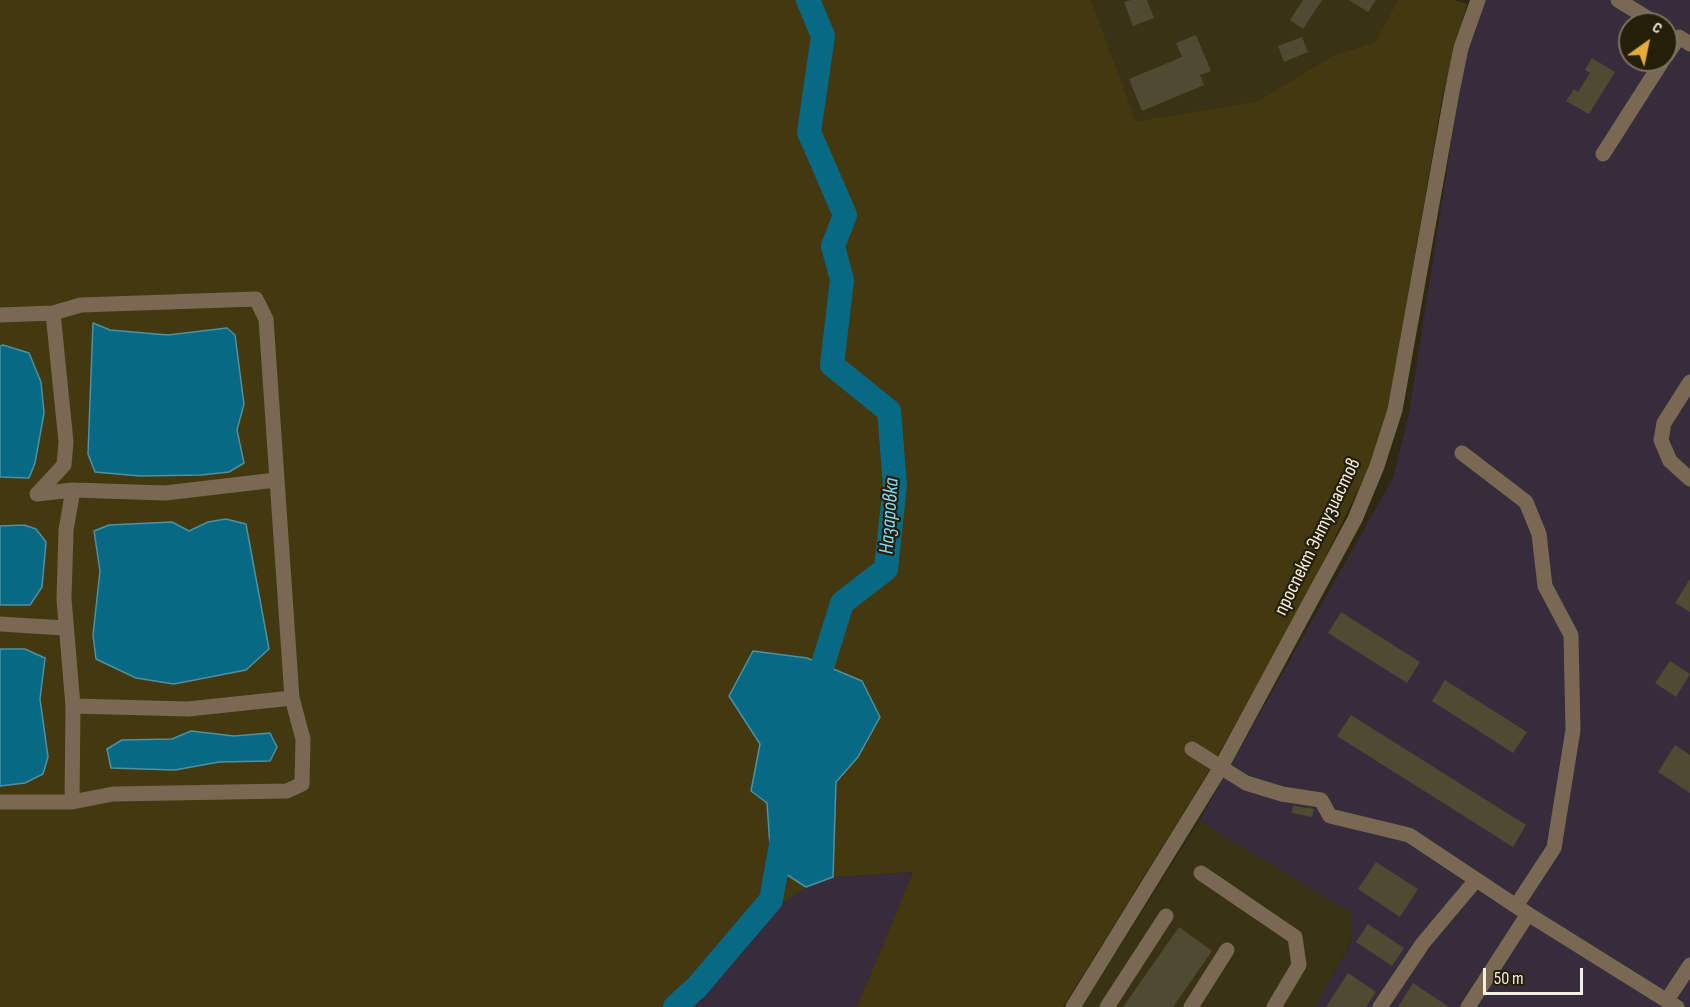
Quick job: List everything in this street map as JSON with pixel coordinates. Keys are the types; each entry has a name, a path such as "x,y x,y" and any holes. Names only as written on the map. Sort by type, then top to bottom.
{"street":[{"name":"проспект Энтузиастов","path":"1073,1007 1221,766 1355,519 1377,466 1395,410 1461,48 1478,0"},
{"path":"1618,0 1638,12"},
{"path":"1603,154 1655,72"},
{"path":"0,315 53,313 81,305 256,299 266,319 292,698 303,739 302,784 287,791 113,794 72,802 0,802"},
{"path":"53,313 66,442 64,465 37,494 73,490 165,493 276,480"},
{"path":"1690,382 1664,423 1661,440 1670,461 1690,479"},
{"path":"1462,453 1526,502 1539,534 1545,586 1571,635 1573,730 1554,848 1468,1007"},
{"path":"72,802 73,706 65,628 66,530 73,490"},
{"path":"0,624 65,628"},
{"path":"73,706 188,709 292,698"},
{"path":"1192,749 1246,783 1282,794 1321,800 1330,816 1409,835 1522,910 1672,1003 1690,965"},
{"path":"1201,873 1294,937 1299,965 1274,1007"},
{"path":"1380,1007 1423,943 1476,880"},
{"path":"1107,1007 1166,916"},
{"path":"1191,1007 1227,950"}],"shaded area":[{"path":"0,0 1091,0 1136,121 1258,101 1332,56 1375,42 1398,0 1454,0 1467,4 1443,93 1388,410 1371,464 1304,600 1212,766 1063,1007 857,1007 913,872 833,877 836,782 858,757 729,696 760,744 751,790 767,803 770,846 778,869 806,887 780,905 704,995 689,1007 0,1007 0,786 25,783 48,757 40,699 45,658 25,649 0,649 0,605 30,605 42,587 24,525 0,526 0,477 29,478 35,463 44,413 29,354 0,346","holes":["93,323 110,330 168,335 227,328 244,404 229,472 140,476","172,522 189,531 245,524 254,577 93,635 100,571 94,531","191,731 234,736 270,734 269,761 219,762 175,770 122,740 172,739"]},
{"path":"1091,0 1398,0 1375,42 1332,56 1258,101 1136,121"},
{"path":"1483,0 1690,0 1690,1007 1315,1007 1352,941 1352,913 1199,821 1393,478 1409,413 1467,50"},
{"path":"1199,821 1352,913 1352,940 1315,1007 1082,1007"},
{"path":"913,872 857,1007 689,1007 704,995 780,905 806,887 833,877"}],"water":[{"path":"93,323 110,330 168,335 227,328 235,335 244,404 237,430 244,463 229,472 201,475 140,476 95,472 88,454"},
{"path":"0,346 29,353 41,382 44,413 35,463 29,478 0,477"},
{"path":"226,519 246,524 269,649 246,670 174,684 136,678 96,659 93,635 100,571 94,531 109,525 172,522 189,531 208,522"},
{"path":"24,525 36,529 46,542 42,587 30,605 0,605 0,526"},
{"path":"0,649 25,649 45,658 40,699 48,757 43,774 25,783 0,786"},
{"path":"753,651 807,658 862,681 880,717 858,757 836,782 833,877 806,887 778,869 770,846 767,803 751,791 760,744 729,696"},
{"path":"191,731 234,736 270,733 277,747 270,761 219,762 175,770 111,768 107,749 122,740 172,739"}],"building":[{"path":"1147,0 1154,18 1133,26 1124,2"},
{"path":"1303,0 1322,0 1303,29 1290,20"},
{"path":"1349,0 1376,0 1368,12"},
{"path":"1196,35 1211,71 1200,75 1204,85 1142,111 1129,79 1182,57 1176,43"},
{"path":"1302,37 1308,52 1284,62 1278,46"},
{"path":"1592,58 1615,72 1589,114 1566,101 1574,89 1578,92 1590,73 1585,70"},
{"path":"1690,579 1690,612 1675,603"},
{"path":"1341,612 1420,662 1407,683 1328,633"},
{"path":"1670,661 1690,674 1676,697 1655,683"},
{"path":"1445,680 1527,732 1513,753 1432,701"},
{"path":"1351,715 1526,825 1513,847 1337,736"},
{"path":"1675,745 1690,755 1690,793 1658,772"},
{"path":"1293,806 1314,809 1312,817 1292,813"},
{"path":"1376,862 1418,889 1400,917 1358,889"},
{"path":"1368,924 1404,948 1392,966 1356,942"},
{"path":"1179,927 1212,951 1173,1007 1123,1007"},
{"path":"1348,973 1376,992 1366,1007 1326,1007"},
{"path":"1413,983 1449,1007 1398,1007"}],"waterway":[{"name":"Назаровка","path":"808,0 823,36 809,132 845,215 833,246 842,280 832,365 889,411 895,485 886,569 842,603 813,696"},
{"name":"Назаровка","path":"675,1007 697,987 771,900 783,833"}]}
